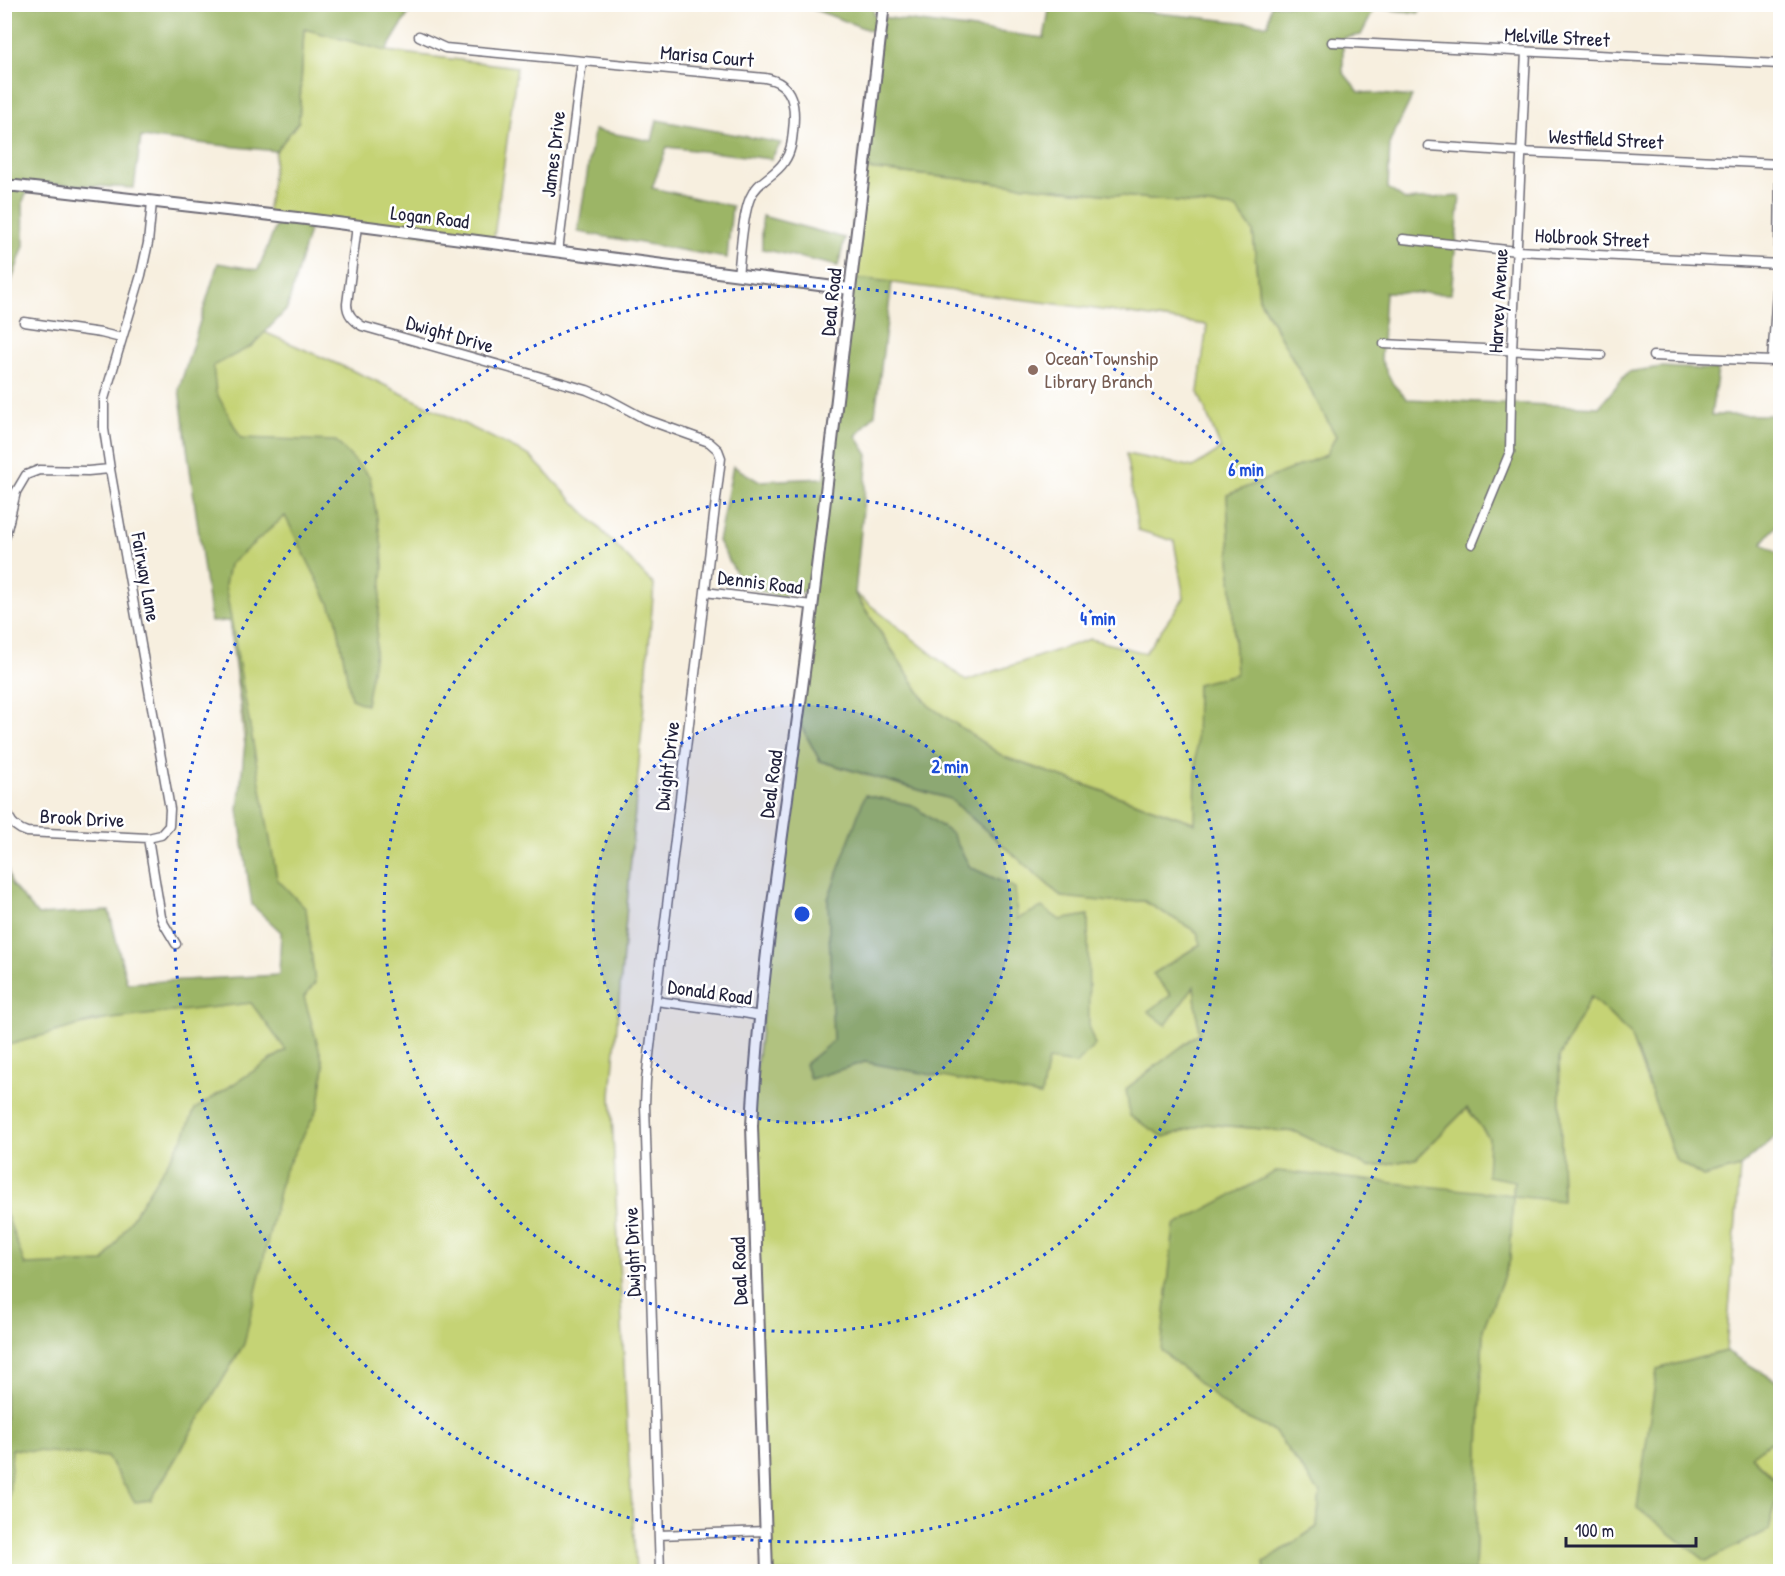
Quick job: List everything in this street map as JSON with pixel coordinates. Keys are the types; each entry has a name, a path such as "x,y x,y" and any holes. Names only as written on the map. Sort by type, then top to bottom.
{"street":[{"name":"Deal Road","path":"767,1572 752,1126 753,1077 884,4"},
{"name":"Marisa Court","path":"419,36 445,48 765,78 777,82 788,91 794,105 791,148 784,163 751,195 746,212 738,275"},
{"name":"Melville Street","path":"1332,42 1780,64"},
{"name":"Harvey Avenue","path":"1472,544 1509,452 1526,52"},
{"name":"James Drive","path":"558,251 582,61"},
{"name":"Westfield Street","path":"1429,146 1780,164"},
{"path":"1653,356 1776,362 1780,264 1780,159"},
{"name":"Logan Road","path":"4,186 357,226 850,289"},
{"name":"Fairway Lane","path":"148,838 158,837 165,833 169,826 170,809 110,469 103,407 106,388 141,276 148,243 152,202"},
{"name":"Dwight Drive","path":"357,226 347,304 355,322 362,326 587,390 645,419 706,440 719,453 721,466 646,1080 645,1128 660,1572"},
{"name":"Holbrook Street","path":"1403,238 1517,251 1780,264"},
{"path":"24,322 100,333 121,339"},
{"path":"1384,344 1601,355"},
{"path":"4,542 16,492 26,475 39,470 110,469"},
{"name":"Dennis Road","path":"705,592 812,605"},
{"name":"Brook Drive","path":"4,792 9,818 13,824 27,832 148,838"},
{"path":"148,838 161,917 176,944"},
{"name":"Donald Road","path":"656,1001 760,1016"},
{"path":"659,1535 766,1531"}],"green space":[{"path":"5,5 441,5 428,11 410,11 386,51 304,29 299,121 276,151 141,137 134,188 32,183 23,201 24,246 5,299"},
{"path":"802,5 873,5 874,16 1044,38 1050,5 1084,5 1268,25 1271,5 1423,5 1419,13 1375,8 1361,35 1343,38 1343,72 1359,92 1412,97 1390,142 1388,188 1405,200 1460,196 1451,294 1385,292 1381,360 1393,384 1407,399 1599,407 1628,372 1661,367 1718,370 1711,415 1780,415 1780,521 1762,543 1780,555 1780,1133 1740,1167 1703,1177 1676,1160 1630,1034 1591,997 1559,1057 1562,1201 1513,1196 1510,1260 1483,1329 1475,1571 1265,1571 1264,1562 1317,1527 1320,1493 1274,1431 1233,1412 1161,1350 1174,1226 1277,1171 1513,1195 1514,1181 1487,1176 1489,1138 1467,1108 1416,1159 1368,1167 1296,1132 1206,1124 1164,1137 1130,1116 1126,1089 1199,1033 1194,986 1166,1025 1148,1011 1171,995 1153,974 1201,944 1197,932 1144,901 1111,902 1062,897 950,799 820,761 799,722 812,590 779,597 743,585 718,541 733,466 758,481 825,478 847,277 892,282 875,414 856,436 868,455 855,594 928,705 1004,757 1195,823 1197,684 1236,674 1227,495 1326,455 1336,436 1259,298 1253,231 1236,208 858,168 877,33"},
{"path":"304,28 386,51 517,67 493,244 267,214 276,151 299,121"},
{"path":"657,120 781,143 771,159 667,147 652,188 732,206 727,258 578,232 594,130 652,141"},
{"path":"858,168 1236,208 1253,231 1259,299 1336,436 1326,455 1227,495 1236,674 1197,684 1196,823 1004,757 928,705 855,593 966,681 1090,639 1145,653 1184,598 1174,541 1138,530 1126,454 1193,467 1221,449 1198,392 1207,325 847,277"},
{"path":"280,216 312,220 287,309 252,346 213,366 216,392 241,438 336,441 370,477 382,547 383,568 375,653 366,705 351,699 336,617 285,516 229,565 225,585 277,879 306,909 315,983 304,997 324,1066 319,1106 283,1174 244,1344 151,1500 135,1502 107,1457 12,1449 5,1569 5,1210 25,1265 104,1262 184,1136 195,1109 286,1050 251,1003 94,1021 5,1046 4,854 11,884 38,915 109,911 127,983 279,975 281,932 252,905 238,810 246,733 229,621 211,622 179,389 218,263 258,270"},
{"path":"762,216 845,238 838,266 762,249"},
{"path":"246,324 374,380 530,456 654,585 611,1096 636,1571 5,1571 5,1041 302,978 263,887 195,351"},
{"path":"799,722 820,761 950,799 1062,897 1144,901 1197,932 1202,943 1153,974 1171,995 1194,985 1199,1033 1126,1089 1164,1137 1206,1124 1296,1132 1368,1167 1416,1159 1467,1108 1489,1138 1514,1181 1513,1195 1562,1200 1559,1057 1591,997 1630,1034 1676,1160 1703,1177 1740,1167 1726,1351 1657,1369 1769,1530 1780,1485 1780,1571 1475,1571 1483,1328 1510,1260 1233,1412 1274,1431 1320,1493 1317,1527 1264,1562 1265,1571 766,1572 751,1110"},
{"path":"865,795 912,805 952,834 970,867 1015,888 1017,919 1042,907 1060,920 1088,915 1089,1028 1095,1045 1076,1064 1048,1060 1041,1096 865,1062 810,1079 805,1064 833,1041 828,899"},
{"path":"1726,1351 1780,1383 1780,1439 1767,1444 1751,1456 1780,1485 1769,1530 1706,1561 1637,1508 1657,1369"},
{"path":"1780,1439 1780,1483 1751,1456 1767,1444"}],"place":[{"name":"Ocean Township Library Branch","path":"1033,370"}]}
